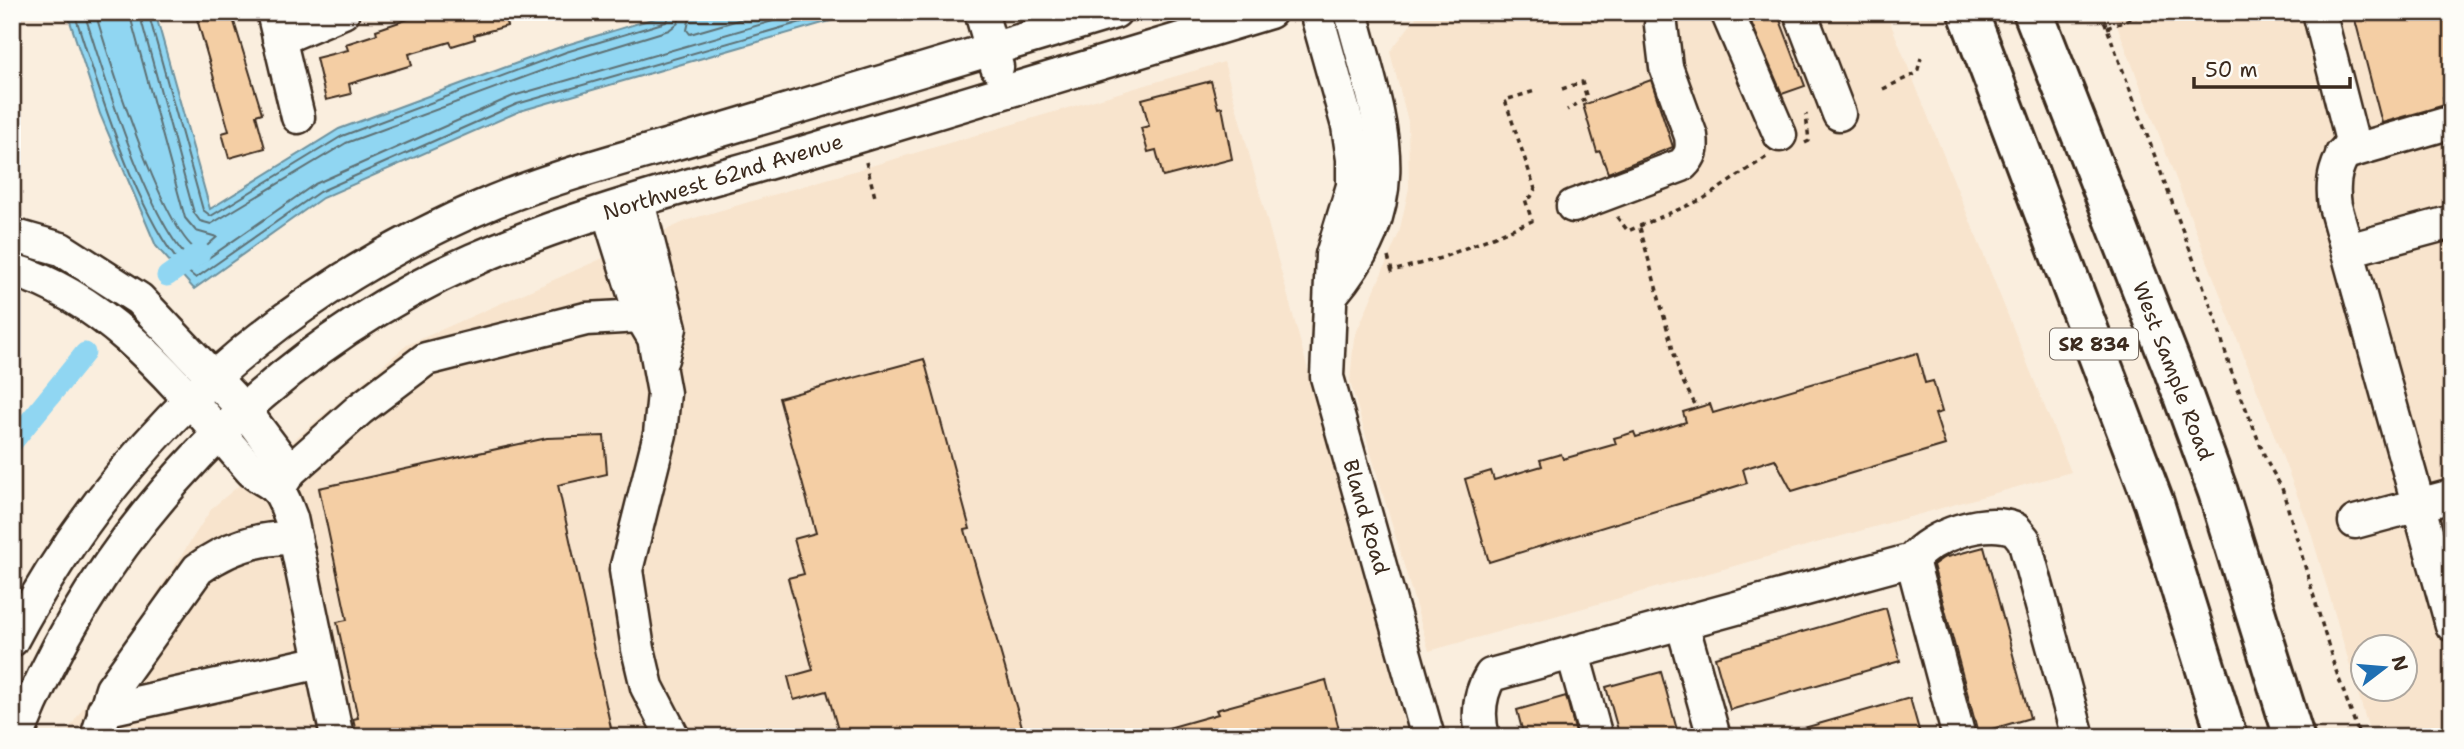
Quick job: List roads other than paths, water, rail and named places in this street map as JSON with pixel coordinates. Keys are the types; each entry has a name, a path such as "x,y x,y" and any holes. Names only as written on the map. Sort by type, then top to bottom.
{"main road":[{"name":"SR 834","path":"1968,12 2154,503 2227,737"},
{"name":"West Sample Road","path":"2034,12 2174,371 2218,492 2294,737"}],"street":[{"path":"298,117 276,25 343,12"},
{"path":"981,12 1004,92"},
{"path":"12,640 55,565 80,528 144,447 188,398 326,289 409,241 499,200 992,49 1025,25 1115,12"},
{"name":"Northwest 62nd Avenue","path":"17,737 51,661 93,585 150,509 221,432 327,343 425,283 519,241 623,206 1270,12"},
{"name":"Bland Road","path":"1316,12 1348,126 1353,159 1353,186 1332,255 1327,377 1428,737"},
{"path":"1332,294 1354,268 1376,222 1384,183 1385,154 1381,125 1351,12"},
{"path":"1727,12 1783,144"},
{"path":"1800,12 1839,114"},
{"path":"2319,12 2351,141 2342,154 2332,186 2452,625"},
{"path":"1025,25 1040,81"},
{"path":"1573,206 1682,165 1690,158 1693,148 1666,67 1661,25"},
{"path":"2342,154 2452,122"},
{"path":"623,206 641,316 653,338 664,393 660,435 626,570 638,649 647,687 673,737"},
{"path":"623,206 670,328 659,368"},
{"path":"2348,250 2452,222"},
{"path":"18,236 63,244 130,293 179,338 245,411 284,480 337,737"},
{"path":"48,282 63,244"},
{"path":"12,270 48,282 82,302 112,326 188,398 221,432 254,473 284,480"},
{"path":"284,480 360,409 426,359 586,319 641,316"},
{"path":"2355,522 2452,496"},
{"path":"1483,737 1479,706 1483,688 1491,675 1912,560 1923,547 1936,538 1991,525 2015,529 2024,540 2078,737"},
{"path":"100,723 112,689 198,569 216,556 236,548 278,538 295,538"},
{"path":"1912,560 1959,737"},
{"path":"1682,623 1714,737"},
{"path":"1573,654 1596,737"},
{"path":"100,723 321,662"}],"water":[{"path":"67,12 155,12 210,209 339,129 563,46 675,12 861,12 520,111 322,198 194,289 156,246 100,114"}],"waterway":[{"path":"167,276 200,253"},
{"path":"12,443 85,353"}]}
